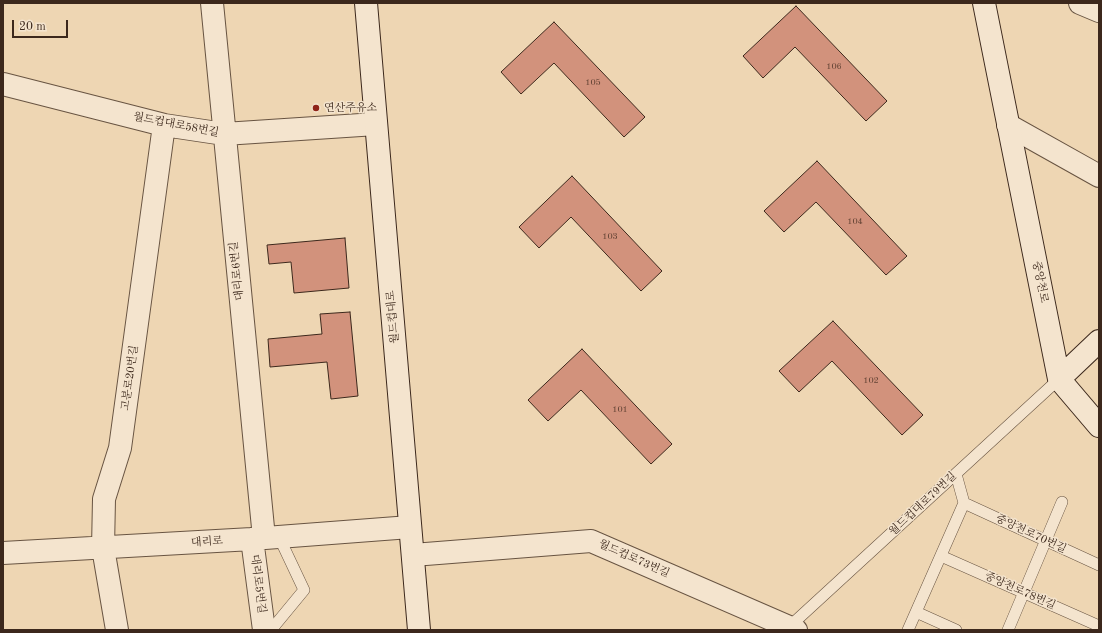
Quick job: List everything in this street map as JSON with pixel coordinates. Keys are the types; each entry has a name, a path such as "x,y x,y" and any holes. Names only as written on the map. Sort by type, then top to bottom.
{"street":[{"name":"대리로6번길","path":"212,3 265,538"},
{"name":"월드컵대로","path":"366,3 419,630"},
{"name":"중앙천로","path":"984,3 1059,379 1099,426"},
{"path":"1080,3 1099,11"},
{"name":"월드컵대로58번길","path":"3,84 164,125 224,134 376,124"},
{"name":"고분로20번길","path":"116,630 103,548 104,499 120,448 164,125"},
{"path":"1008,125 1099,176"},
{"path":"1059,379 1099,341"},
{"name":"대리로","path":"3,553 265,538 410,527"},
{"name":"대리로5번길","path":"264,630 265,538"},
{"name":"월드컵로73번길","path":"413,555 592,541 791,629"}],"lane":[{"name":"월드컵대로79번길","path":"791,629 1059,379"},
{"path":"908,630 964,503 956,474"},
{"path":"1008,630 1062,502"},
{"name":"중앙천로70번길","path":"964,503 1099,565"},
{"path":"265,538 304,590 271,630"},
{"name":"중앙천로78번길","path":"941,556 1099,626"},
{"path":"916,612 956,630"}],"building":[{"path":"796,6 887,101 866,121 795,47 763,78 743,56"},
{"path":"554,22 645,117 624,137 554,63 521,94 501,72"},
{"path":"817,161 907,256 886,275 816,202 784,232 764,211"},
{"path":"572,176 662,271 641,291 571,217 539,248 519,227"},
{"path":"345,238 349,288 294,293 291,262 269,264 267,245"},
{"path":"350,312 358,396 331,399 327,362 270,367 268,339 322,334 320,314"},
{"path":"833,321 923,415 902,435 832,361 799,392 779,371"},
{"path":"582,349 672,444 651,464 581,390 548,421 528,400"}],"place":[{"name":"연산주유소","path":"316,108"}]}
